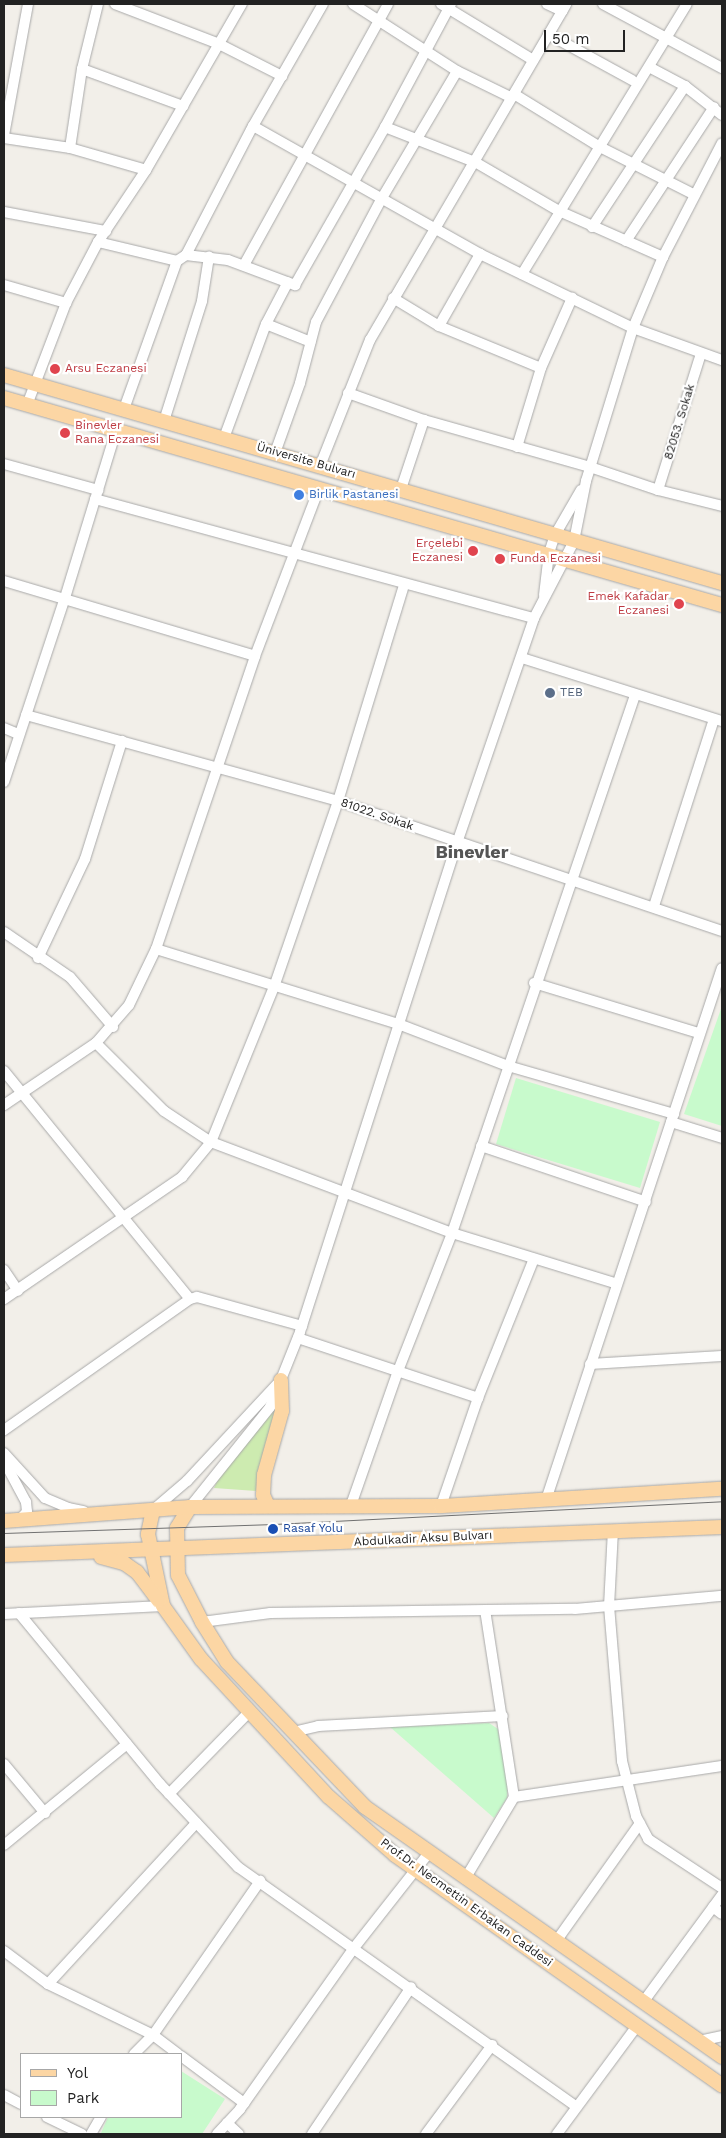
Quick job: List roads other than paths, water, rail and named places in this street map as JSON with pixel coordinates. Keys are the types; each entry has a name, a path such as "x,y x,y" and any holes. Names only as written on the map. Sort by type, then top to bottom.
{"main road":[{"name":"Üniversite Bulvarı","path":"4,375 722,583"},
{"name":"Üniversite Bulvarı","path":"4,398 117,428 722,605"},
{"path":"268,1506 263,1495 264,1475 282,1411 281,1380"},
{"path":"4,1521 190,1507 350,1508 441,1506 547,1498 722,1489"},
{"name":"Prof.Dr. Necmettin Erbakan Caddesi","path":"190,1507 177,1528 178,1576 202,1622 227,1662 365,1808 466,1880 558,1940 722,2057"},
{"name":"Prof.Dr. Necmettin Erbakan Caddesi","path":"153,1510 149,1528 150,1550 163,1606 201,1659 329,1797 395,1855 722,2086"},
{"name":"Abdulkadir Aksu Bulvarı","path":"4,1555 176,1550 722,1526"},
{"path":"81,1553 124,1563 136,1572 163,1606"}],"street":[{"path":"28,4 4,137 70,148 146,170"},
{"path":"70,148 82,69 98,4"},
{"path":"115,4 219,44 282,76"},
{"path":"28,405 66,303 98,242 146,170 242,4"},
{"path":"124,409 177,261 186,255 253,126 322,4"},
{"path":"353,4 457,70 513,96 600,147 665,178 695,195"},
{"path":"244,265 388,4"},
{"path":"320,466 370,340 564,7 547,4"},
{"path":"603,4 667,36 722,68"},
{"path":"522,274 688,4"},
{"path":"186,255 209,257 244,265 294,285 385,127 426,50 447,5 533,60"},
{"path":"548,34 632,80"},
{"path":"650,67 685,86 722,115"},
{"path":"82,69 183,106"},
{"path":"276,453 316,322 382,198 418,140 457,70"},
{"path":"592,227 685,86"},
{"path":"626,241 665,178 714,107"},
{"path":"253,126 355,181 435,230 480,254 633,328 722,360"},
{"path":"385,127 475,162 560,211 592,227 663,257"},
{"path":"190,1507 270,1406 298,1338 401,1025 457,843 522,658 534,618 566,560 574,541 586,481 633,328 663,257 722,143"},
{"path":"4,212 106,231"},
{"path":"98,242 177,261"},
{"path":"439,326 480,254"},
{"path":"164,421 202,301 209,257"},
{"path":"224,438 266,324 288,282"},
{"path":"4,285 66,303"},
{"path":"393,298 439,326 541,368"},
{"path":"517,446 541,368 572,298"},
{"path":"266,324 311,342"},
{"name":"82053. Sokak","path":"658,490 701,354"},
{"path":"348,393 424,420 590,467 658,490 722,506"},
{"path":"401,489 424,420"},
{"path":"4,782 18,734 64,601 117,428"},
{"path":"4,464 291,555 534,618"},
{"path":"543,601 549,553 556,535 586,481"},
{"path":"4,1105 96,1043 113,1026 129,1005 156,949 219,768 255,656 291,555 319,488"},
{"path":"4,581 64,601 255,656"},
{"path":"4,1299 182,1177 211,1142 274,987 338,801 404,585"},
{"path":"522,658 718,720 654,906"},
{"path":"350,1508 398,1371 452,1233 534,983 635,695"},
{"name":"81022. Sokak","path":"26,715 338,801 570,882 654,906 722,931"},
{"path":"4,728 18,734"},
{"path":"38,958 85,859 122,741"},
{"path":"4,932 38,958 70,977 113,1026"},
{"path":"156,949 401,1025 508,1066 672,1118 722,1138"},
{"path":"547,1498 615,1283 646,1202 699,1033 722,968"},
{"path":"534,983 699,1033"},
{"path":"96,1043 164,1111 211,1142 452,1233 615,1283"},
{"path":"4,1071 121,1218 190,1300"},
{"path":"481,1146 646,1202"},
{"path":"441,1506 478,1398 534,1259"},
{"path":"4,1270 18,1291"},
{"path":"4,1430 197,1296 302,1326"},
{"path":"298,1338 478,1398"},
{"path":"590,1364 722,1356"},
{"path":"153,1510 187,1481 281,1380"},
{"path":"4,1453 45,1498 68,1508 105,1514"},
{"path":"4,1461 26,1502 26,1512 18,1521"},
{"path":"613,1530 609,1606 622,1761 640,1824 648,1839 722,1888"},
{"path":"202,1622 270,1613 609,1606 722,1596"},
{"path":"4,1614 163,1606"},
{"path":"466,1880 514,1797 485,1610"},
{"path":"19,1613 168,1794 238,1867 411,1987 576,2106"},
{"path":"168,1794 250,1712"},
{"path":"294,1732 318,1726 502,1716"},
{"path":"4,1845 127,1744"},
{"path":"4,1764 45,1813"},
{"path":"514,1797 722,1766"},
{"path":"48,1984 196,1823"},
{"path":"558,1940 640,1824"},
{"path":"217,2134 244,2103 354,1948 428,1854"},
{"path":"135,2053 153,2035 260,1881"},
{"path":"644,2001 722,1895"},
{"path":"713,1907 722,1914"},
{"path":"4,1952 48,1984 153,2035 177,2053"},
{"path":"312,2134 411,1987"},
{"path":"557,2134 637,2026"},
{"path":"700,2041 722,2036"},
{"path":"426,2134 492,2045"},
{"path":"182,2056 244,2103"},
{"path":"4,2095 20,2103"},
{"path":"48,2118 65,2130 82,2134"},
{"path":"92,2134 100,2118"},
{"path":"227,2123 239,2134"}],"tram line":[{"path":"4,1533 274,1524 722,1501"}],"place":[{"name":"Arsu Eczanesi","path":"55,369"},
{"name":"Binevler Rana Eczanesi","path":"65,433"},
{"name":"Birlik Pastanesi","path":"299,495"},
{"name":"Erçelebi Eczanesi","path":"473,551"},
{"name":"Funda Eczanesi","path":"500,559"},
{"name":"Emek Kafadar Eczanesi","path":"679,604"},
{"name":"TEB","path":"550,693"},
{"name":"Rasaf Yolu","path":"273,1529"}],"district":[{"name":"Binevler","path":"472,852"}]}
